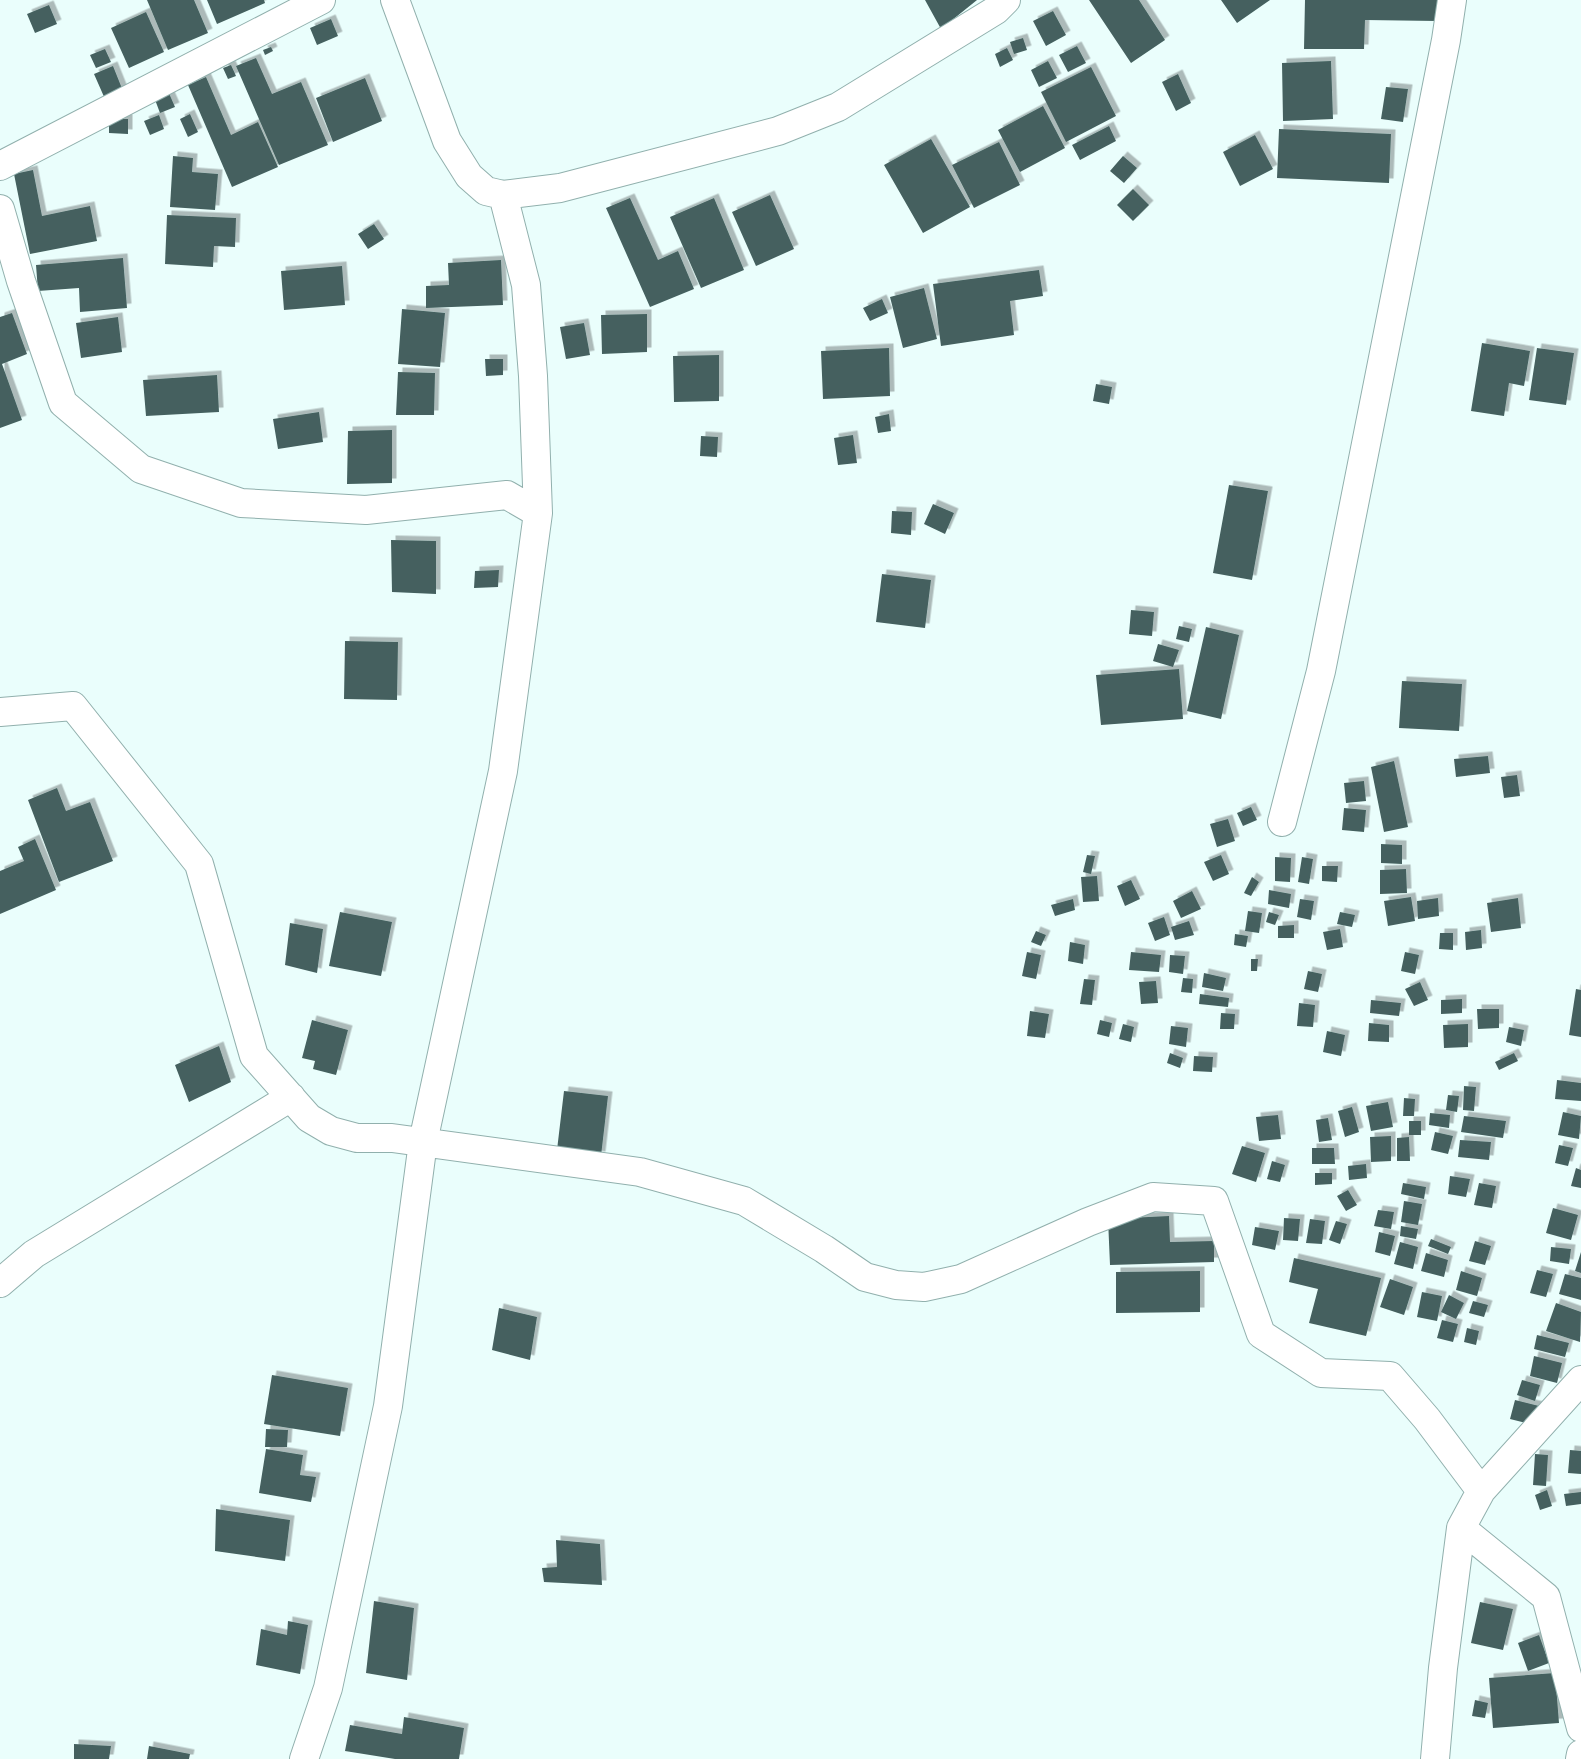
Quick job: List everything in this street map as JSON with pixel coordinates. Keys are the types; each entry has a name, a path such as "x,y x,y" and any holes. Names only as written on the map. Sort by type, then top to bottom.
{"street":[{"path":"0,166 321,0"},
{"path":"396,0 447,141 468,176 486,192 504,195 560,188 787,128 838,107 996,10 1006,0"},
{"path":"1282,822 1321,671 1444,50 1452,0"},
{"path":"304,1759 328,1688 388,1406 423,1142 504,771 538,513 534,376 526,285 504,195"},
{"path":"0,209 21,281 64,403 141,469 241,503 366,510 507,495 538,513"},
{"path":"0,712 74,706 199,864 254,1056 309,1118 331,1131 357,1138 392,1138 640,1172 744,1201 866,1276 906,1286 924,1287 961,1279 1088,1222 1154,1197 1214,1201 1261,1334 1321,1373 1390,1376 1427,1419 1481,1490"},
{"path":"0,1283 34,1254 291,1097"},
{"path":"1435,1759 1443,1668 1461,1528 1481,1490 1581,1380"},
{"path":"1461,1528 1546,1597 1581,1728"},
{"path":"1580,1759 1581,1754"}],"building":[{"path":"147,0 194,0 208,33 168,50"},
{"path":"207,0 264,0 265,3 217,24"},
{"path":"925,0 977,0 941,29"},
{"path":"1089,0 1139,0 1165,40 1131,63"},
{"path":"1221,0 1270,0 1237,23"},
{"path":"1305,0 1437,0 1437,21 1365,20 1364,49 1304,49"},
{"path":"49,5 57,24 35,33 27,14"},
{"path":"1053,11 1066,35 1046,46 1033,21"},
{"path":"146,12 164,52 129,68 111,28"},
{"path":"331,19 338,36 317,45 310,28"},
{"path":"1023,38 1027,50 1014,54 1010,42"},
{"path":"1077,46 1086,63 1068,72 1059,55"},
{"path":"271,47 273,51 265,55 263,50"},
{"path":"1007,48 1013,60 1000,67 995,54"},
{"path":"105,49 111,62 96,68 90,55"},
{"path":"256,58 272,94 301,82 328,145 279,165 236,66"},
{"path":"1048,61 1057,78 1039,87 1031,70"},
{"path":"1331,61 1333,119 1283,121 1282,63"},
{"path":"231,65 236,76 228,79 223,68"},
{"path":"113,66 123,91 105,99 94,74"},
{"path":"1091,67 1116,116 1066,142 1041,92"},
{"path":"1178,74 1191,103 1176,111 1162,82"},
{"path":"206,77 231,135 258,122 278,167 232,187 188,85"},
{"path":"365,78 382,121 333,142 316,98"},
{"path":"1386,87 1408,89 1403,122 1381,119"},
{"path":"168,91 175,107 160,113 154,97"},
{"path":"1043,106 1065,148 1020,172 998,130"},
{"path":"190,114 198,132 188,137 180,119"},
{"path":"159,115 164,129 150,135 144,121"},
{"path":"109,119 128,119 128,134 109,133"},
{"path":"1109,126 1116,141 1080,160 1072,145"},
{"path":"1279,129 1391,134 1389,183 1277,178"},
{"path":"1255,135 1273,169 1240,186 1223,152"},
{"path":"931,139 970,207 923,233 884,165"},
{"path":"999,142 1020,185 974,208 952,165"},
{"path":"173,156 193,158 192,172 218,174 215,210 170,207"},
{"path":"1123,156 1137,168 1124,183 1110,171"},
{"path":"33,170 42,216 90,206 97,241 30,254 14,174"},
{"path":"1133,189 1149,205 1133,221 1117,205"},
{"path":"770,195 794,249 756,266 732,212"},
{"path":"630,198 658,260 678,251 694,289 650,307 606,208"},
{"path":"714,198 744,270 701,288 670,217"},
{"path":"167,215 236,218 235,247 214,246 213,267 165,264"},
{"path":"374,224 384,239 368,249 358,234"},
{"path":"123,258 127,308 80,312 79,288 38,291 36,265"},
{"path":"501,260 503,305 426,308 426,286 449,285 448,263"},
{"path":"342,266 345,305 284,310 281,271"},
{"path":"1039,270 1043,296 1010,301 1014,335 941,346 933,284"},
{"path":"924,288 937,339 903,348 890,297"},
{"path":"882,299 888,313 870,321 863,308"},
{"path":"402,309 445,313 440,367 398,364"},
{"path":"12,313 27,354 2,364 22,420 0,428 0,317"},
{"path":"647,314 647,352 602,354 601,315"},
{"path":"118,317 122,352 81,358 76,323"},
{"path":"584,323 590,355 566,359 560,327"},
{"path":"1482,343 1530,351 1524,386 1509,383 1504,416 1471,411"},
{"path":"889,348 890,396 823,399 821,351"},
{"path":"1537,348 1574,353 1566,405 1529,400"},
{"path":"719,355 719,401 674,402 673,356"},
{"path":"485,359 503,359 503,375 486,376"},
{"path":"398,372 435,373 434,415 396,415"},
{"path":"217,375 219,412 146,416 143,380"},
{"path":"1096,384 1112,387 1109,404 1093,401"},
{"path":"319,412 323,442 278,449 273,419"},
{"path":"889,414 891,431 878,433 875,417"},
{"path":"392,430 392,483 347,484 348,431"},
{"path":"853,435 857,463 838,465 834,438"},
{"path":"701,436 718,437 717,457 700,456"},
{"path":"1229,485 1268,491 1252,580 1213,573"},
{"path":"933,504 954,513 945,534 924,524"},
{"path":"892,511 912,512 911,535 891,533"},
{"path":"391,540 436,541 436,594 392,592"},
{"path":"499,570 498,587 474,588 475,571"},
{"path":"882,574 931,580 925,628 876,622"},
{"path":"1131,610 1154,612 1152,636 1129,634"},
{"path":"1179,626 1192,629 1189,642 1176,639"},
{"path":"1206,627 1239,635 1221,719 1187,711"},
{"path":"345,641 398,642 397,700 344,699"},
{"path":"1158,644 1179,650 1173,667 1153,661"},
{"path":"1179,669 1183,719 1101,725 1096,675"},
{"path":"1402,681 1462,684 1459,731 1399,728"},
{"path":"1488,756 1490,773 1456,777 1454,759"},
{"path":"1394,761 1408,827 1384,832 1371,767"},
{"path":"1517,775 1520,796 1504,798 1501,777"},
{"path":"1364,781 1366,801 1346,803 1344,783"},
{"path":"57,788 66,811 90,802 113,861 59,882 28,800"},
{"path":"1251,807 1257,820 1243,826 1237,813"},
{"path":"1344,808 1366,810 1364,832 1342,830"},
{"path":"1228,819 1235,841 1217,847 1210,824"},
{"path":"35,839 56,890 0,914 0,871 24,861 18,847"},
{"path":"1381,844 1402,845 1402,864 1381,863"},
{"path":"1087,855 1095,856 1091,874 1083,872"},
{"path":"1221,855 1229,874 1213,881 1204,862"},
{"path":"1275,857 1291,858 1290,882 1275,881"},
{"path":"1302,857 1313,859 1309,884 1298,882"},
{"path":"1322,866 1338,866 1337,882 1322,881"},
{"path":"1406,869 1407,893 1380,894 1380,870"},
{"path":"1097,876 1099,901 1083,902 1081,877"},
{"path":"1252,877 1259,882 1251,896 1244,893"},
{"path":"1131,880 1140,899 1125,906 1117,886"},
{"path":"1269,890 1291,894 1289,908 1268,904"},
{"path":"1192,891 1201,909 1181,918 1173,901"},
{"path":"1411,897 1415,921 1388,926 1384,901"},
{"path":"1438,898 1439,916 1418,919 1417,901"},
{"path":"1518,898 1521,928 1491,932 1487,903"},
{"path":"1073,899 1075,910 1055,916 1051,905"},
{"path":"1300,899 1314,901 1311,920 1297,917"},
{"path":"1248,911 1262,913 1259,933 1245,931"},
{"path":"340,912 392,922 381,976 329,966"},
{"path":"1269,912 1279,915 1275,925 1266,922"},
{"path":"1340,912 1355,915 1352,927 1337,924"},
{"path":"1164,917 1170,935 1155,941 1148,923"},
{"path":"1189,921 1194,935 1175,940 1171,927"},
{"path":"290,923 323,929 317,973 285,965"},
{"path":"1294,925 1294,938 1278,938 1278,926"},
{"path":"1340,929 1343,947 1327,950 1323,932"},
{"path":"1481,930 1482,948 1466,950 1465,932"},
{"path":"1036,931 1046,935 1041,946 1031,942"},
{"path":"1440,933 1453,933 1453,950 1439,949"},
{"path":"1235,934 1248,936 1246,947 1234,945"},
{"path":"1070,942 1085,945 1083,964 1068,961"},
{"path":"1027,952 1041,955 1036,979 1022,976"},
{"path":"1131,952 1161,955 1159,972 1129,970"},
{"path":"1405,952 1419,955 1415,974 1401,971"},
{"path":"1170,955 1185,956 1183,974 1169,972"},
{"path":"1251,959 1258,959 1257,971 1251,971"},
{"path":"1308,971 1322,974 1318,992 1304,989"},
{"path":"1204,973 1226,978 1223,991 1202,987"},
{"path":"1183,978 1193,979 1192,993 1181,992"},
{"path":"1084,979 1095,980 1092,1005 1080,1004"},
{"path":"1156,981 1158,1003 1141,1004 1139,982"},
{"path":"1420,982 1428,1000 1414,1006 1405,989"},
{"path":"1576,989 1581,990 1581,1037 1569,1035"},
{"path":"1200,994 1229,998 1228,1007 1199,1004"},
{"path":"1462,999 1462,1013 1441,1014 1441,1000"},
{"path":"1371,1000 1401,1003 1399,1016 1370,1013"},
{"path":"1299,1003 1315,1005 1313,1027 1297,1026"},
{"path":"1477,1009 1499,1009 1499,1028 1478,1029"},
{"path":"1030,1011 1049,1014 1045,1038 1027,1036"},
{"path":"1221,1013 1235,1014 1234,1029 1220,1029"},
{"path":"312,1020 348,1030 336,1075 313,1069 315,1061 302,1058"},
{"path":"1100,1020 1112,1023 1109,1037 1097,1034"},
{"path":"1369,1023 1389,1025 1389,1042 1368,1041"},
{"path":"1123,1024 1134,1027 1131,1042 1119,1039"},
{"path":"1468,1024 1468,1047 1444,1048 1443,1025"},
{"path":"1171,1026 1188,1028 1186,1047 1169,1044"},
{"path":"1509,1027 1524,1030 1521,1046 1506,1042"},
{"path":"1327,1031 1345,1035 1341,1056 1323,1052"},
{"path":"219,1046 231,1082 189,1102 175,1065"},
{"path":"1170,1053 1183,1058 1180,1068 1167,1063"},
{"path":"1514,1053 1518,1061 1499,1070 1495,1062"},
{"path":"1194,1056 1213,1057 1212,1072 1193,1071"},
{"path":"1557,1080 1581,1083 1581,1101 1555,1099"},
{"path":"1464,1086 1476,1087 1474,1111 1463,1110"},
{"path":"564,1091 608,1096 601,1156 557,1150"},
{"path":"1448,1095 1459,1096 1457,1112 1446,1110"},
{"path":"1404,1098 1415,1099 1414,1116 1403,1116"},
{"path":"1388,1102 1393,1127 1371,1131 1366,1106"},
{"path":"1352,1107 1359,1132 1345,1137 1338,1111"},
{"path":"1563,1112 1581,1116 1579,1139 1558,1135"},
{"path":"1430,1113 1450,1115 1449,1128 1429,1125"},
{"path":"1278,1115 1281,1139 1259,1141 1256,1117"},
{"path":"1464,1116 1506,1121 1503,1138 1461,1132"},
{"path":"1328,1118 1332,1140 1319,1142 1316,1120"},
{"path":"1409,1121 1421,1121 1421,1135 1409,1135"},
{"path":"1435,1132 1453,1136 1448,1154 1431,1150"},
{"path":"1391,1136 1391,1161 1371,1162 1370,1137"},
{"path":"1409,1137 1410,1161 1397,1161 1397,1138"},
{"path":"1460,1140 1491,1142 1489,1160 1458,1157"},
{"path":"1559,1145 1573,1148 1568,1166 1555,1163"},
{"path":"1242,1146 1265,1153 1256,1182 1232,1174"},
{"path":"1312,1148 1334,1148 1335,1164 1312,1164"},
{"path":"1272,1161 1285,1165 1280,1182 1267,1179"},
{"path":"1366,1164 1367,1178 1349,1180 1348,1166"},
{"path":"1576,1168 1581,1170 1581,1188 1571,1186"},
{"path":"1315,1173 1332,1173 1332,1184 1315,1185"},
{"path":"1450,1176 1470,1179 1466,1197 1448,1194"},
{"path":"1403,1183 1426,1187 1424,1199 1401,1194"},
{"path":"1479,1183 1496,1186 1492,1208 1474,1205"},
{"path":"1348,1190 1357,1205 1346,1211 1337,1196"},
{"path":"1404,1201 1422,1204 1418,1225 1401,1222"},
{"path":"1553,1208 1578,1215 1571,1240 1546,1233"},
{"path":"1378,1210 1394,1212 1391,1229 1374,1226"},
{"path":"1169,1216 1170,1242 1214,1241 1214,1262 1110,1265 1108,1219"},
{"path":"1284,1218 1300,1219 1298,1241 1283,1240"},
{"path":"1310,1219 1325,1221 1322,1244 1306,1243"},
{"path":"1336,1221 1347,1224 1340,1244 1329,1240"},
{"path":"1401,1226 1418,1229 1416,1239 1400,1236"},
{"path":"1255,1227 1279,1231 1275,1250 1252,1245"},
{"path":"1379,1232 1395,1236 1390,1256 1375,1252"},
{"path":"1431,1239 1451,1247 1448,1254 1428,1246"},
{"path":"1475,1241 1491,1246 1485,1265 1469,1261"},
{"path":"1400,1242 1418,1247 1413,1269 1394,1264"},
{"path":"1551,1247 1571,1249 1569,1264 1550,1261"},
{"path":"1581,1252 1581,1273 1575,1271"},
{"path":"1426,1253 1448,1260 1444,1277 1421,1271"},
{"path":"1294,1258 1381,1278 1366,1336 1309,1323 1318,1289 1289,1282"},
{"path":"1537,1270 1553,1274 1546,1297 1530,1293"},
{"path":"1200,1271 1200,1312 1116,1313 1116,1272"},
{"path":"1461,1271 1482,1278 1477,1296 1456,1290"},
{"path":"1565,1274 1581,1278 1581,1300 1559,1294"},
{"path":"1390,1279 1413,1287 1404,1315 1380,1307"},
{"path":"1422,1292 1442,1296 1437,1321 1417,1317"},
{"path":"1449,1295 1464,1303 1456,1319 1441,1312"},
{"path":"1473,1301 1488,1305 1484,1317 1469,1313"},
{"path":"1556,1303 1581,1312 1580,1342 1546,1331"},
{"path":"499,1308 537,1317 530,1360 492,1350"},
{"path":"1442,1320 1458,1324 1453,1342 1437,1338"},
{"path":"1467,1328 1479,1331 1476,1345 1464,1342"},
{"path":"1537,1335 1569,1343 1565,1357 1534,1349"},
{"path":"1534,1356 1562,1363 1557,1383 1530,1376"},
{"path":"272,1375 348,1388 340,1436 264,1424"},
{"path":"1522,1380 1540,1385 1535,1401 1517,1395"},
{"path":"1515,1400 1539,1406 1534,1425 1510,1419"},
{"path":"266,1429 288,1430 287,1447 265,1447"},
{"path":"266,1449 303,1455 300,1475 316,1477 311,1502 259,1493"},
{"path":"1570,1450 1581,1451 1581,1474 1568,1473"},
{"path":"1535,1454 1548,1455 1546,1486 1533,1485"},
{"path":"1547,1490 1552,1506 1540,1510 1535,1495"},
{"path":"1581,1492 1581,1504 1566,1506 1564,1494"},
{"path":"216,1509 290,1520 285,1561 215,1551"},
{"path":"556,1540 600,1544 602,1585 544,1582 542,1568 557,1567"},
{"path":"374,1601 414,1608 407,1680 366,1673"},
{"path":"1480,1602 1513,1609 1503,1650 1471,1643"},
{"path":"288,1621 308,1625 300,1674 256,1665 261,1629 287,1635"},
{"path":"1539,1635 1549,1663 1528,1671 1518,1643"},
{"path":"1555,1673 1559,1723 1493,1728 1489,1678"},
{"path":"1475,1700 1488,1703 1485,1718 1472,1716"},
{"path":"404,1717 464,1728 459,1759 395,1759 345,1751 350,1725 402,1734"},
{"path":"74,1744 111,1746 109,1759 74,1759"},
{"path":"149,1746 190,1754 189,1759 147,1759"}]}
